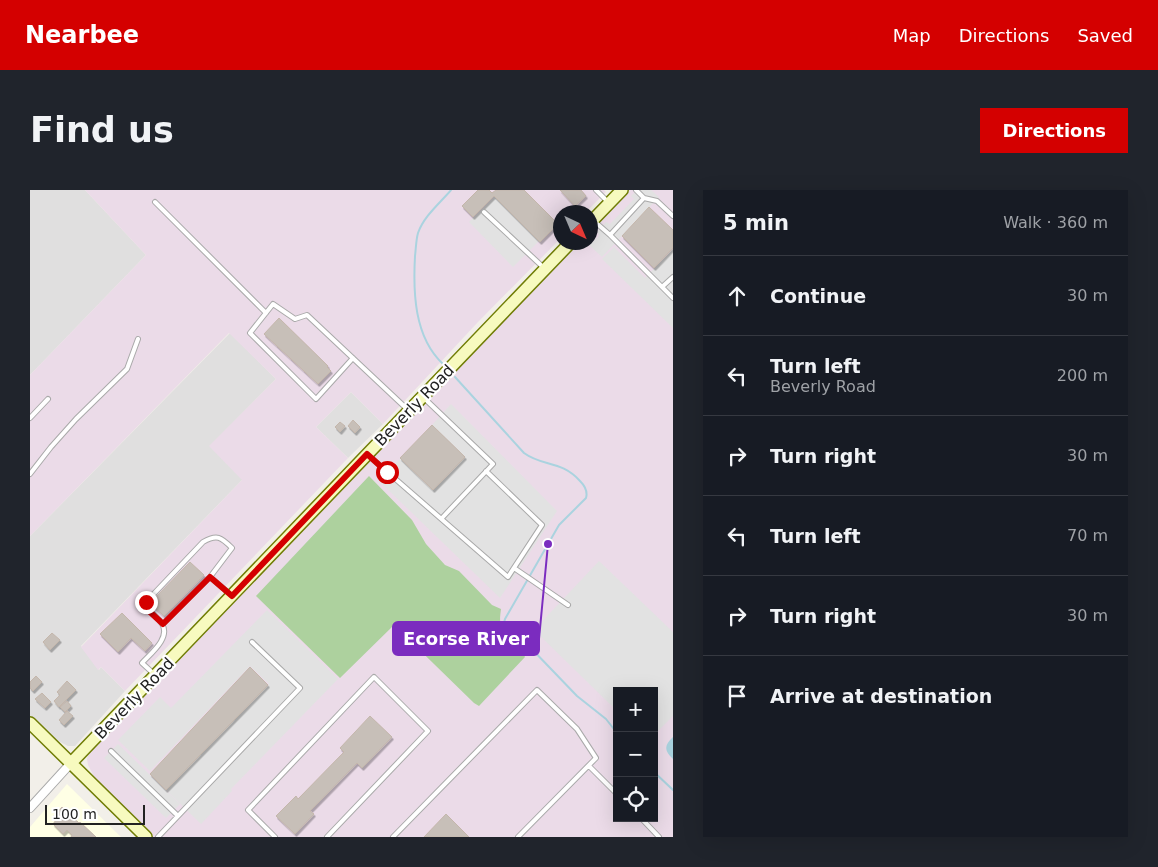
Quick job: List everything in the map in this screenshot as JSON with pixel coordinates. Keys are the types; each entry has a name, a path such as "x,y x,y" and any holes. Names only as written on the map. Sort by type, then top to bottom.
{"street":[{"path":"598,215 622,190"},
{"name":"Beverly Road","path":"30,808 564,250"},
{"path":"30,723 146,837"}],"lane":[{"path":"596,190 609,203"},
{"path":"636,190 644,198 657,201 673,216"},
{"path":"610,235 644,198"},
{"path":"155,202 266,313"},
{"path":"484,212 546,269"},
{"path":"598,226 610,235 673,298"},
{"path":"662,287 673,277"},
{"path":"353,358 316,399 250,333 273,304 295,319 307,315 409,410"},
{"path":"30,474 76,419 127,369 138,338"},
{"path":"422,396 492,464 442,518"},
{"path":"30,418 48,399"},
{"path":"367,454 508,577 542,525 486,471"},
{"path":"155,676 142,663 160,643 164,634 163,624 149,611 146,602 203,542 212,537 222,538 232,548 210,577 163,624"},
{"path":"514,568 568,605"},
{"path":"210,577 232,596"},
{"path":"158,837 300,688 252,642"},
{"path":"275,837 248,810 374,677 428,731 327,837"},
{"path":"393,837 536,690 577,729 596,758 518,837"},
{"path":"112,751 178,816"},
{"path":"589,766 613,790"},
{"path":"645,822 659,837"}],"shaded area":[{"path":"30,190 85,190 146,255 30,375"},
{"path":"85,190 604,190 606,192 593,205 553,205 553,246 478,322 383,424 351,392 316,427 348,458 125,691 101,667 98,670 81,647 242,480 209,446 276,379 229,333 30,536 30,375 146,255"},
{"path":"629,190 673,190 673,837 151,837 98,784 88,765 89,752 572,250 598,250 598,223"},
{"path":"637,190 651,190 659,197 602,257 594,250 598,250 598,231 606,222 610,224 634,199 631,196"},
{"path":"495,196 539,241 513,267 469,222"},
{"path":"614,247 645,278 673,249 673,328 602,259"},
{"path":"230,333 276,379 210,446 243,479 81,646 99,670 101,667 125,691 75,746 68,746 47,735 30,718 30,536"},
{"path":"351,392 383,424 348,458 316,427"},
{"path":"451,404 557,511 500,598 379,481 401,458 433,490 465,457 432,425"},
{"path":"599,561 673,632 673,716 658,731 658,687 613,687 613,707 534,630"},
{"path":"267,610 338,679 231,789 232,791 201,824 165,789 269,684 250,666 150,771 118,740 160,697 171,708"},
{"path":"118,744 180,804 166,818 104,758"},
{"path":"67,784 121,837 30,837 30,827"}],"green space":[{"path":"369,476 412,520 426,544 445,565 459,571 492,605 501,609 500,621 502,629 517,643 525,657 479,706 394,625 340,678 256,596"}],"water":[{"path":"673,737 673,759 666,748"}],"building":[{"path":"478,190 489,190 492,193 496,190 524,190 553,219 553,229 540,242 494,196 473,217 462,206"},
{"path":"560,190 581,190 586,196 574,205"},
{"path":"649,207 673,230 673,248 654,268 622,236"},
{"path":"279,318 331,371 318,384 264,334"},
{"path":"353,420 360,427 355,433 348,426"},
{"path":"340,422 345,426 340,432 335,427"},
{"path":"432,425 465,457 433,490 400,458"},
{"path":"190,562 204,575 164,616 150,603"},
{"path":"122,613 152,643 145,651 131,638 118,652 100,634"},
{"path":"52,633 60,640 50,650 43,642"},
{"path":"250,667 268,685 166,790 150,774"},
{"path":"36,676 42,682 33,691 30,688 30,682"},
{"path":"67,681 76,690 59,707 54,701 60,695 57,692"},
{"path":"42,693 51,702 45,708 35,699"},
{"path":"67,701 71,706 65,712 60,707"},
{"path":"67,711 73,716 64,725 59,720"},
{"path":"370,716 392,737 362,768 357,763 310,811 314,814 295,834 276,816 296,796 298,799 344,752 340,748"},
{"path":"62,807 96,837 71,837 72,835 67,830 63,834 53,824 56,820 53,817"},
{"path":"446,814 469,837 424,837"}],"waterway":[{"path":"443,364 433,353 426,341 417,313 414,284 415,256 417,236 421,227 428,215 451,190"},
{"path":"455,377 524,453 573,474 586,489 586,498 559,525 504,623 509,631 527,644 577,696 606,719 616,732"},
{"path":"658,776 673,790"}],"place":[{"name":"Ecorse River","path":"548,544"}],"route":[{"path":"146,602 149,611 163,624 210,577 232,596 367,454 387,472"}]}
